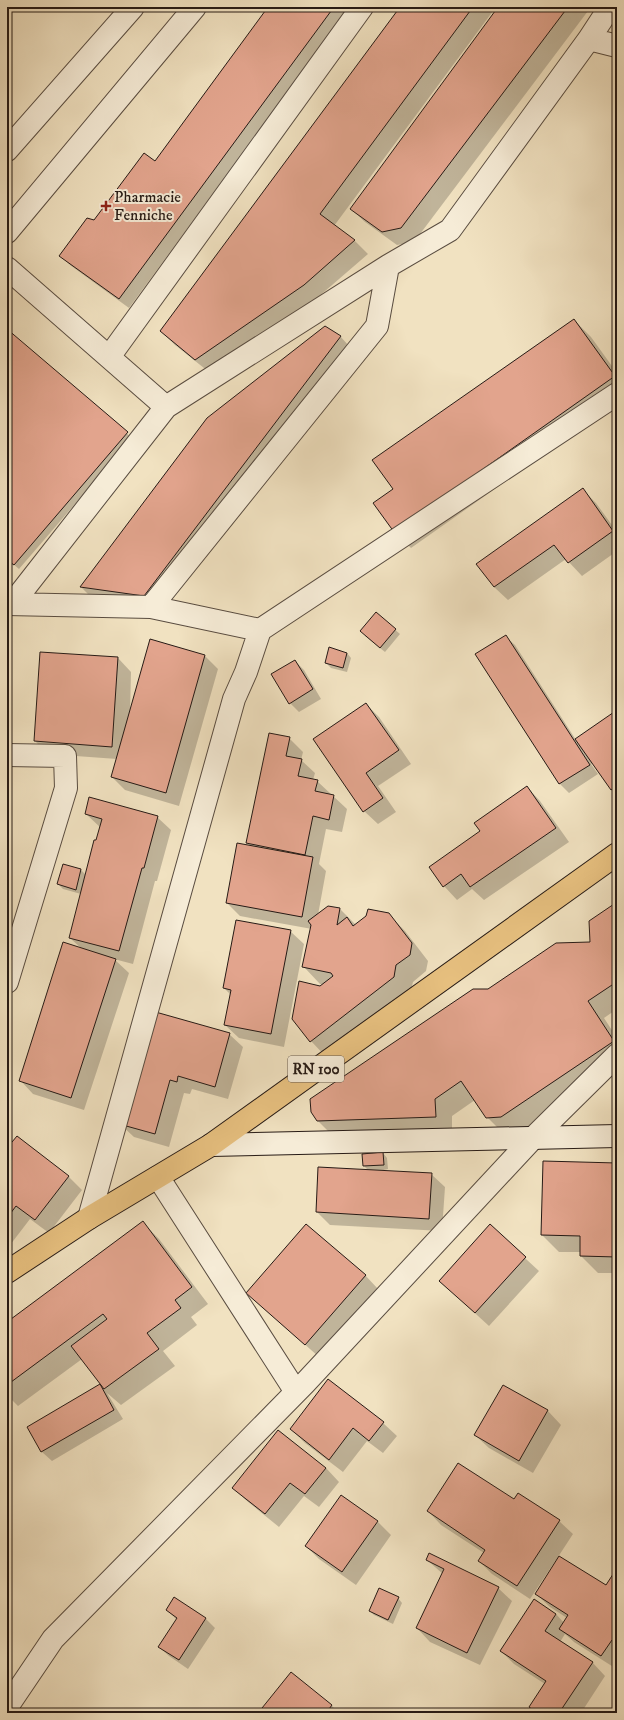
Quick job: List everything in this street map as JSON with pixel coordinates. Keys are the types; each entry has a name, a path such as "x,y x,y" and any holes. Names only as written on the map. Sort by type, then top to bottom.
{"main road":[{"name":"RN 100","path":"7,1272 89,1218 211,1145 617,854"}],"street":[{"path":"7,150 133,7"},
{"path":"7,232 195,7"},
{"path":"109,357 362,7"},
{"path":"10,604 166,407 388,266 450,230 610,7"},
{"path":"588,39 617,46"},
{"path":"151,607 377,326 388,266"},
{"path":"7,268 166,407"},
{"path":"89,1218 234,699 246,672 260,630 617,394"},
{"path":"10,604 151,607 260,630"},
{"path":"7,755 65,756 66,788 7,982"},
{"path":"7,1707 53,1639 296,1392 533,1138 617,1055"},
{"path":"211,1145 617,1136"},
{"path":"158,1177 296,1392"}],"building":[{"path":"268,7 334,7 119,299 59,256 87,218 94,220 144,153 155,161"},
{"path":"400,7 473,7 320,214 355,240 304,285 195,360 160,331"},
{"path":"498,7 568,7 401,228 382,232 350,209"},
{"path":"574,319 615,376 394,532 373,503 393,489 372,460"},
{"path":"325,326 341,336 144,596 80,587 207,418"},
{"path":"7,329 128,432 14,565 7,560"},
{"path":"583,488 613,531 568,563 554,545 494,587 476,564"},
{"path":"376,612 396,629 380,648 360,631"},
{"path":"506,635 590,765 559,784 475,654"},
{"path":"150,639 205,655 166,793 111,777"},
{"path":"329,647 347,653 343,668 325,663"},
{"path":"40,652 118,657 112,747 34,741"},
{"path":"295,660 313,689 289,704 271,674"},
{"path":"366,703 399,750 366,773 383,798 363,812 313,739"},
{"path":"617,710 617,786 611,790 575,739"},
{"path":"269,733 290,737 286,756 302,759 298,776 318,780 315,791 334,795 329,820 313,816 305,855 246,843"},
{"path":"527,786 556,828 470,887 461,874 443,887 429,867 480,831 474,823"},
{"path":"89,797 158,816 119,951 69,938 94,840 96,840 102,819 85,814"},
{"path":"237,843 313,857 302,917 226,903"},
{"path":"63,864 81,869 76,890 57,884"},
{"path":"617,902 617,986 615,983 588,1001 614,1041 501,1117 486,1118 461,1081 435,1099 436,1117 317,1121 311,1112 310,1099 473,989 488,989 556,943 590,942 589,921"},
{"path":"328,906 340,908 337,925 347,917 353,926 366,916 368,909 389,913 412,943 410,955 396,965 394,977 310,1042 292,1019 299,981 320,986 333,976 331,973 302,967 311,925 308,921"},
{"path":"236,920 291,930 271,1034 224,1025 231,990 223,988"},
{"path":"63,942 116,959 71,1098 19,1081"},
{"path":"152,1011 230,1033 215,1087 178,1076 177,1082 170,1080 155,1134 119,1124"},
{"path":"17,1136 69,1176 35,1220 16,1206 7,1218 7,1148"},
{"path":"383,1152 384,1165 363,1166 362,1154"},
{"path":"543,1161 617,1163 617,1257 580,1256 580,1236 541,1235"},
{"path":"318,1167 432,1173 429,1219 316,1212"},
{"path":"143,1221 192,1287 175,1300 181,1308 147,1333 159,1349 104,1389 71,1346 107,1319 103,1314 7,1385 7,1322"},
{"path":"306,1224 366,1275 305,1345 246,1293"},
{"path":"490,1224 526,1257 475,1313 439,1281"},
{"path":"328,1379 384,1422 369,1441 353,1428 329,1460 290,1429"},
{"path":"100,1384 114,1410 41,1452 27,1427"},
{"path":"503,1385 548,1410 519,1461 474,1435"},
{"path":"278,1430 326,1468 305,1494 290,1483 265,1514 232,1488"},
{"path":"458,1463 514,1499 518,1493 560,1520 517,1586 478,1561 485,1550 427,1511"},
{"path":"341,1495 378,1521 342,1572 305,1546"},
{"path":"429,1553 499,1587 467,1653 416,1628 444,1569 426,1560"},
{"path":"559,1556 606,1585 617,1568 617,1643 612,1640 601,1656 559,1629 568,1615 535,1594"},
{"path":"379,1588 399,1597 388,1620 369,1611"},
{"path":"174,1597 206,1618 179,1660 158,1647 177,1618 166,1610"},
{"path":"534,1599 556,1614 545,1631 593,1662 559,1713 537,1713 529,1707 546,1681 500,1651"},
{"path":"291,1672 332,1705 326,1713 258,1713"}],"place":[{"name":"Pharmacie Fenniche","path":"106,206"}]}
